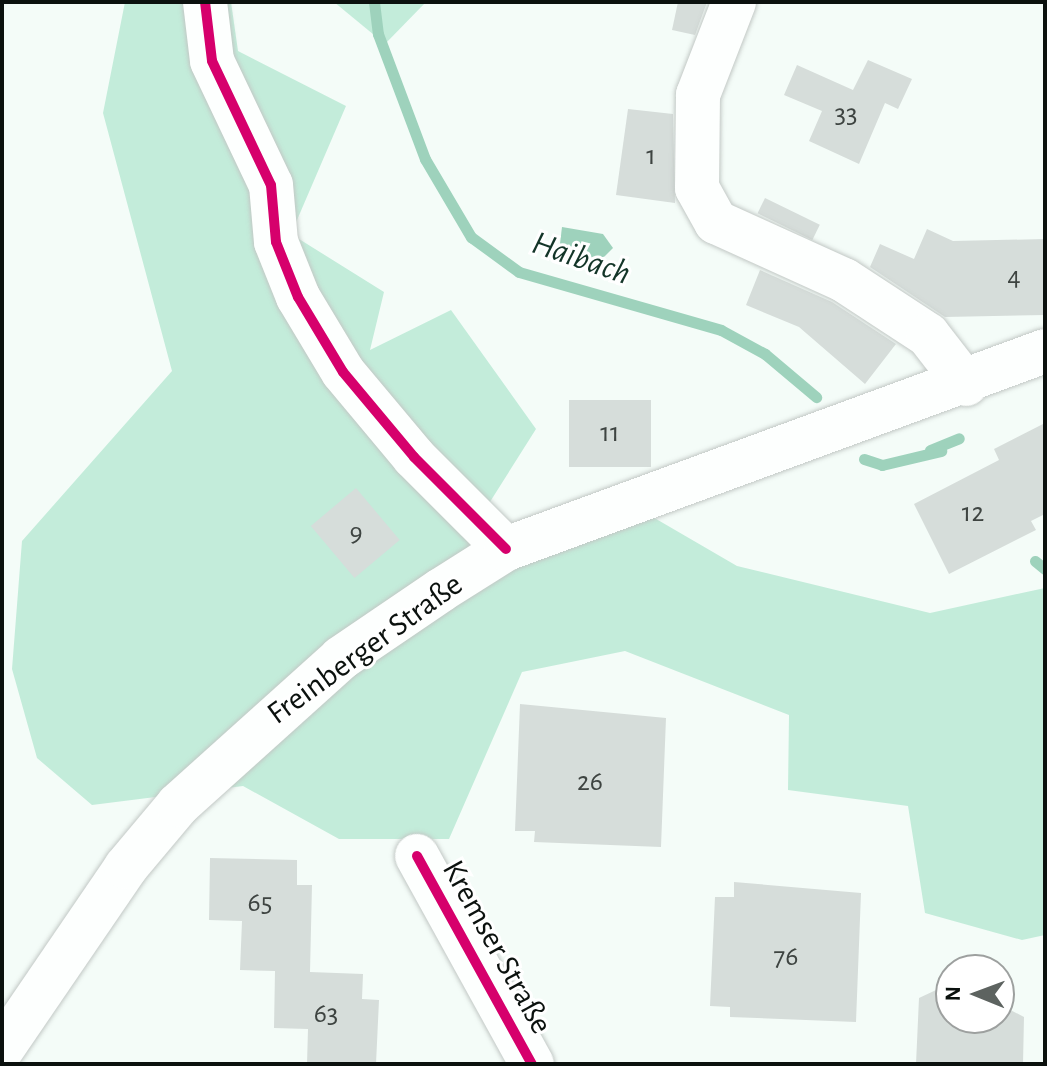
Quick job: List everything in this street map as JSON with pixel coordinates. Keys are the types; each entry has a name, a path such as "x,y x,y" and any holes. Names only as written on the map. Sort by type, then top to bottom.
{"main road":[{"path":"205,2 212,61 259,150 271,185 276,242 298,297 353,384 414,457 506,549"},
{"path":"734,2 698,95 697,188 716,222 844,280 928,335 966,384"},
{"name":"Freinberger Straße","path":"2,1049 126,867 220,763 341,658 506,549 966,384 1045,351"},
{"name":"Kremser Straße","path":"417,856 532,1064"}],"shaded area":[{"path":"125,2 231,2 238,51 346,106 291,234 384,292 370,350 451,310 536,429 488,505 496,571 651,516 737,566 930,613 1045,588 1045,935 1022,940 925,913 908,806 788,790 789,715 625,651 522,672 449,839 339,839 243,786 92,805 37,758 12,669 22,541 172,371 103,113"},
{"path":"334,2 426,2 385,44"},
{"path":"562,227 603,234 613,248 602,259 559,252"}],"building":[{"path":"678,2 707,2 695,35 672,30"},
{"path":"868,60 912,79 898,109 885,103 859,164 809,141 822,111 784,95 797,65 853,90"},
{"path":"628,109 673,114 675,203 616,195"},
{"path":"765,198 820,225 812,240 758,213"},
{"path":"927,229 953,241 1045,239 1045,315 945,317 870,267 880,244 914,259"},
{"path":"760,270 832,302 896,344 865,384 799,327 746,305"},
{"path":"569,400 651,400 651,467 569,467"},
{"path":"1045,423 1045,514 1031,521 1036,530 949,574 914,504 999,460 994,449"},
{"path":"356,488 400,540 355,578 311,526"},
{"path":"520,704 666,718 661,847 534,842 535,831 515,831"},
{"path":"210,858 297,860 297,885 312,885 310,972 363,974 362,999 379,1000 376,1064 307,1064 308,1029 274,1028 275,971 240,970 242,921 209,920"},
{"path":"734,882 861,893 856,1022 730,1017 730,1007 710,1006 715,897 734,897"},
{"path":"935,990 935,1034 1015,1034 1015,1012 1024,1017 1023,1064 916,1064 919,998"}],"waterway":[{"name":"Haibach","path":"374,2 378,34 425,159 471,237 519,272 721,330 765,354 816,397"},
{"path":"930,450 959,438"},
{"name":"Haibach","path":"864,459 882,465 941,451"},
{"name":"Haibach","path":"1035,561 1045,569"}],"cycle path":[{"path":"205,2 212,61 271,185 276,242 298,297 343,372 414,457 506,549"},
{"path":"417,856 532,1064"}]}
